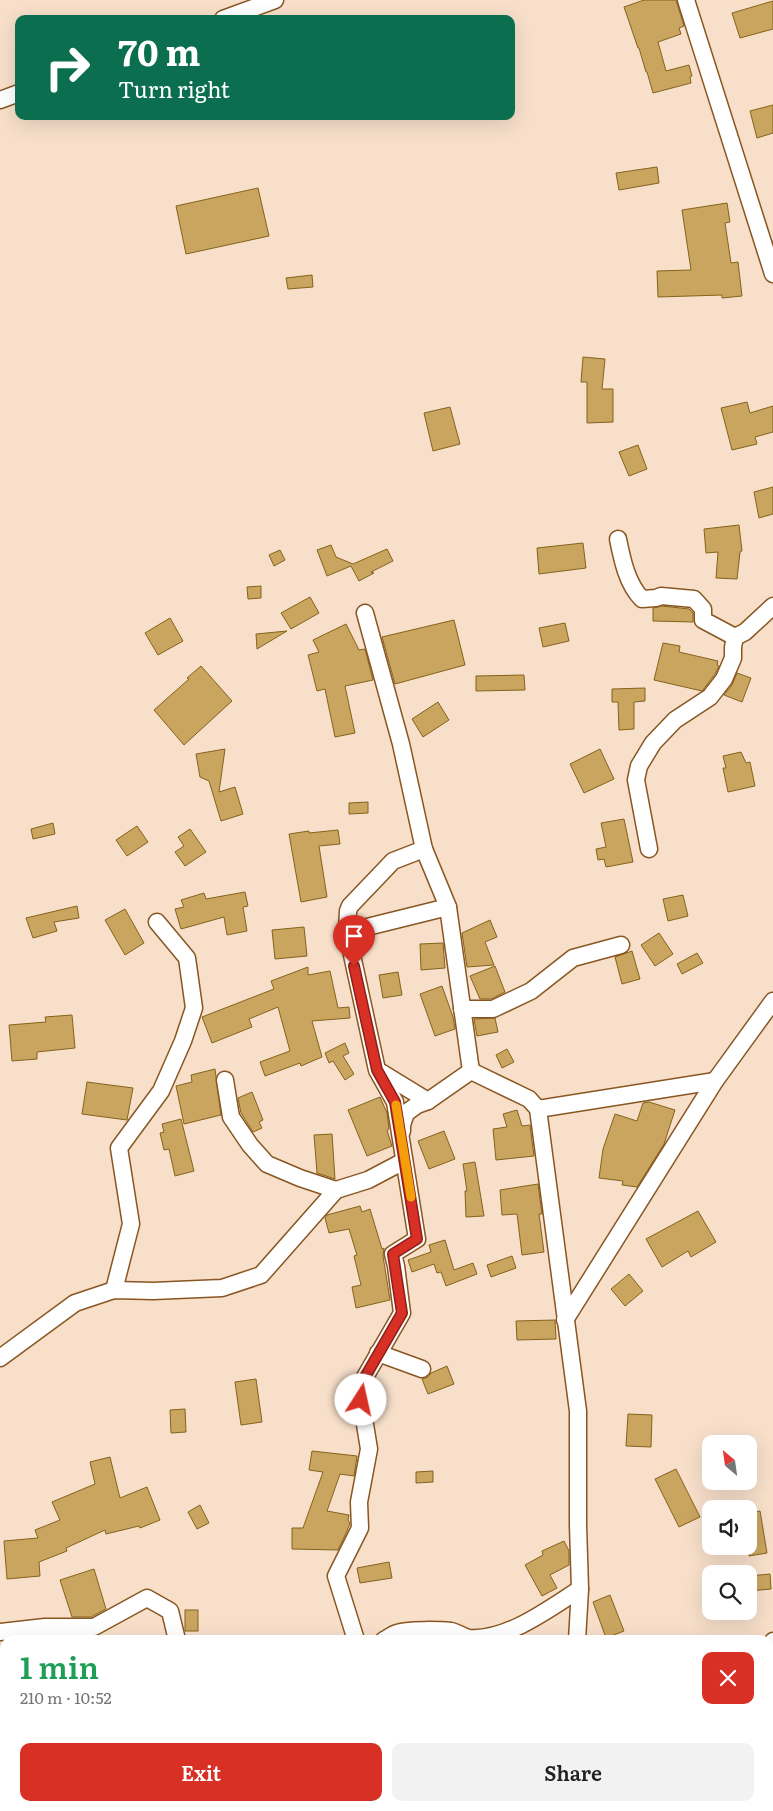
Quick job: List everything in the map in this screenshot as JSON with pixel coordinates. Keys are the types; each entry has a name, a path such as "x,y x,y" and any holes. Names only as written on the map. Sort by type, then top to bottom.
{"street":[{"path":"233,15 275,0"},
{"path":"686,0 773,274"},
{"path":"0,100 15,94"},
{"path":"618,539 621,557 628,576 635,592 642,598 661,596 694,599 703,609 703,620 735,637"},
{"path":"735,637 745,632 773,606"},
{"path":"364,613 401,744 424,849 448,907 471,1071"},
{"path":"649,849 636,780 639,766 653,743 675,720 710,697 724,679 734,658 733,647 735,637"},
{"path":"354,1635 336,1576 360,1528 359,1502 370,1449 361,1400 365,1377 402,1313 393,1254 417,1239 395,1102 377,1070 347,932 348,911 350,906 392,861 424,849"},
{"path":"347,932 448,907"},
{"path":"114,1290 132,1224 119,1148 162,1091 183,1041 194,1008 187,958 157,922"},
{"path":"462,1009 493,1009 530,991 573,958 621,945"},
{"path":"565,1320 715,1081 773,1001"},
{"path":"377,1070 428,1101"},
{"path":"402,1144 402,1125 406,1113 417,1105 428,1101 471,1071"},
{"path":"471,1071 529,1099 538,1109 578,1411 580,1589 577,1635"},
{"path":"226,1080 231,1117 267,1164 336,1190"},
{"path":"538,1109 715,1081"},
{"path":"0,1358 75,1303 114,1290 152,1291 222,1288 261,1275 336,1190 368,1180 404,1161"},
{"path":"378,1353 422,1369"},
{"path":"492,1635 511,1629 537,1616 580,1589"},
{"path":"0,1632 45,1627 94,1627 147,1598 170,1611 176,1635"},
{"path":"393,1635 398,1632 423,1631 453,1631 462,1635"}],"building":[{"path":"644,0 676,0 684,26 679,28 681,34 658,42 666,71 689,65 692,76 690,77 691,83 653,93 624,7"},
{"path":"773,1 773,29 740,38 732,13"},
{"path":"773,105 773,133 757,138 750,111"},
{"path":"657,167 659,183 619,190 616,173"},
{"path":"258,188 269,236 186,254 176,206"},
{"path":"727,203 730,222 725,223 731,263 738,262 742,296 722,298 722,295 658,297 657,271 691,270 682,210"},
{"path":"312,275 313,287 288,289 286,278"},
{"path":"583,357 605,359 602,389 613,389 613,422 587,423 587,382 581,382"},
{"path":"747,402 750,413 773,406 773,432 755,437 757,444 732,450 721,408"},
{"path":"450,407 460,444 433,451 424,413"},
{"path":"638,445 647,469 629,476 619,452"},
{"path":"773,487 773,514 759,518 754,492"},
{"path":"739,525 742,551 740,552 737,579 716,578 718,552 706,553 704,529"},
{"path":"583,543 586,568 539,574 537,548"},
{"path":"331,545 336,557 353,564 387,549 393,561 371,572 374,573 359,581 351,566 327,576 317,550"},
{"path":"280,550 285,560 274,566 269,555"},
{"path":"261,586 261,598 248,599 247,587"},
{"path":"310,597 319,613 291,629 281,613"},
{"path":"662,606 689,609 693,613 693,622 653,621 653,608"},
{"path":"170,618 183,641 158,655 145,633"},
{"path":"454,620 465,665 395,684 382,637"},
{"path":"565,623 569,641 543,647 539,628"},
{"path":"346,624 359,650 365,649 373,680 345,686 355,733 335,737 325,689 317,691 308,655 319,652 313,640"},
{"path":"287,631 257,649 256,634"},
{"path":"663,643 680,646 679,652 718,661 717,665 719,666 715,674 702,691 654,680"},
{"path":"201,666 232,701 184,745 154,710"},
{"path":"737,673 751,678 742,702 724,695 732,685"},
{"path":"524,675 525,690 476,691 476,676"},
{"path":"645,688 645,701 634,702 634,729 619,730 618,702 612,702 612,689"},
{"path":"438,702 449,720 423,737 412,719"},
{"path":"225,749 219,792 235,787 243,814 221,821 209,781 200,777 196,754"},
{"path":"600,749 614,779 584,793 570,764"},
{"path":"741,752 746,763 750,762 755,786 728,792 723,768 726,768 723,756"},
{"path":"368,802 368,813 349,814 349,803"},
{"path":"624,819 633,862 606,867 604,859 598,860 596,849 606,847 601,823"},
{"path":"53,823 55,834 33,839 31,829"},
{"path":"137,826 148,842 127,856 116,840"},
{"path":"190,829 206,852 185,866 175,852 184,846 178,837"},
{"path":"338,830 340,844 319,846 327,897 301,902 289,834"},
{"path":"245,892 248,906 243,907 247,931 227,935 224,917 181,929 175,909 184,907 181,900 204,893 206,899"},
{"path":"683,895 688,916 668,921 663,899"},
{"path":"77,906 79,918 54,922 57,931 33,938 26,918"},
{"path":"125,909 144,943 125,955 105,920"},
{"path":"490,920 497,937 485,942 494,965 467,967 462,933"},
{"path":"304,927 307,956 275,959 272,930"},
{"path":"659,933 673,954 655,966 641,945"},
{"path":"443,943 445,968 421,970 420,944"},
{"path":"632,951 640,979 622,984 615,957"},
{"path":"697,953 703,963 682,974 677,964"},
{"path":"495,966 505,992 491,999 480,999 470,976"},
{"path":"308,967 308,975 330,971 338,1008 349,1007 350,1018 312,1021 322,1057 301,1066 300,1063 265,1076 260,1062 290,1051 278,1007 249,1019 252,1027 212,1043 202,1017 274,989 271,981"},
{"path":"398,972 402,995 383,998 379,975"},
{"path":"442,986 453,1017 455,1029 435,1036 420,994"},
{"path":"72,1015 75,1048 37,1052 37,1059 12,1061 9,1025 46,1022 45,1017"},
{"path":"495,1018 498,1032 477,1036 474,1019"},
{"path":"345,1043 349,1053 343,1056 354,1074 345,1080 333,1061 329,1063 325,1053"},
{"path":"507,1049 514,1062 502,1068 496,1055"},
{"path":"215,1069 221,1115 184,1124 176,1086 192,1082 191,1075"},
{"path":"87,1082 133,1088 127,1120 82,1114"},
{"path":"252,1092 263,1120 259,1122 262,1128 253,1132 241,1113 238,1098"},
{"path":"380,1097 387,1113 389,1129 387,1130 392,1146 367,1156 348,1110"},
{"path":"649,1102 675,1110 664,1144 637,1187 622,1185 623,1181 599,1178 603,1149 615,1114 637,1121 643,1103"},
{"path":"517,1110 522,1126 530,1125 534,1156 496,1160 493,1129 507,1127 503,1114"},
{"path":"181,1119 194,1171 175,1176 169,1149 164,1150 160,1133 164,1132 162,1124"},
{"path":"444,1131 455,1159 429,1169 418,1141"},
{"path":"332,1134 335,1179 317,1173 314,1135"},
{"path":"475,1162 484,1216 466,1217 465,1191 467,1191 463,1164"},
{"path":"538,1184 542,1214 539,1214 544,1252 522,1255 517,1214 502,1215 500,1190"},
{"path":"360,1206 362,1212 370,1209 382,1249 384,1248 383,1256 390,1300 356,1308 352,1287 361,1285 354,1256 357,1255 349,1229 329,1233 325,1218 327,1215"},
{"path":"698,1211 716,1242 691,1257 688,1251 662,1267 646,1239"},
{"path":"445,1240 454,1270 473,1263 477,1274 446,1286 441,1272 437,1273 434,1264 412,1272 408,1260 431,1252 429,1245"},
{"path":"512,1256 516,1268 491,1277 487,1265"},
{"path":"629,1274 643,1291 625,1306 611,1289"},
{"path":"555,1320 556,1339 517,1340 516,1321"},
{"path":"447,1366 454,1384 428,1394 422,1379"},
{"path":"256,1379 262,1422 241,1425 235,1382"},
{"path":"185,1409 186,1432 171,1433 170,1410"},
{"path":"628,1414 652,1415 651,1447 626,1446"},
{"path":"312,1451 357,1456 354,1476 340,1474 327,1511 349,1515 348,1520 350,1523 338,1550 292,1549 292,1528 303,1528 323,1472 309,1470"},
{"path":"110,1457 120,1498 147,1487 160,1520 140,1528 139,1526 106,1534 105,1530 66,1548 67,1551 39,1562 40,1576 7,1579 4,1541 38,1538 35,1530 60,1520 52,1502 95,1484 90,1462"},
{"path":"676,1469 700,1517 679,1527 655,1479"},
{"path":"433,1471 433,1482 416,1483 416,1472"},
{"path":"200,1505 209,1523 197,1529 188,1512"},
{"path":"760,1511 767,1553 757,1555 757,1512"},
{"path":"564,1541 569,1551 569,1565 550,1575 557,1588 542,1596 525,1565 543,1555 542,1551"},
{"path":"389,1562 392,1578 360,1583 357,1568"},
{"path":"94,1569 106,1609 91,1617 72,1617 60,1580"},
{"path":"770,1574 771,1589 757,1590 757,1575"},
{"path":"610,1595 624,1631 614,1635 605,1635 593,1602"},
{"path":"185,1610 198,1610 198,1631 185,1631"}],"slow traffic":[{"path":"396,1105 411,1197"}],"route":[{"path":"354,966 377,1070 395,1102 417,1230 417,1239 393,1254 402,1313 365,1377 361,1400"}]}
